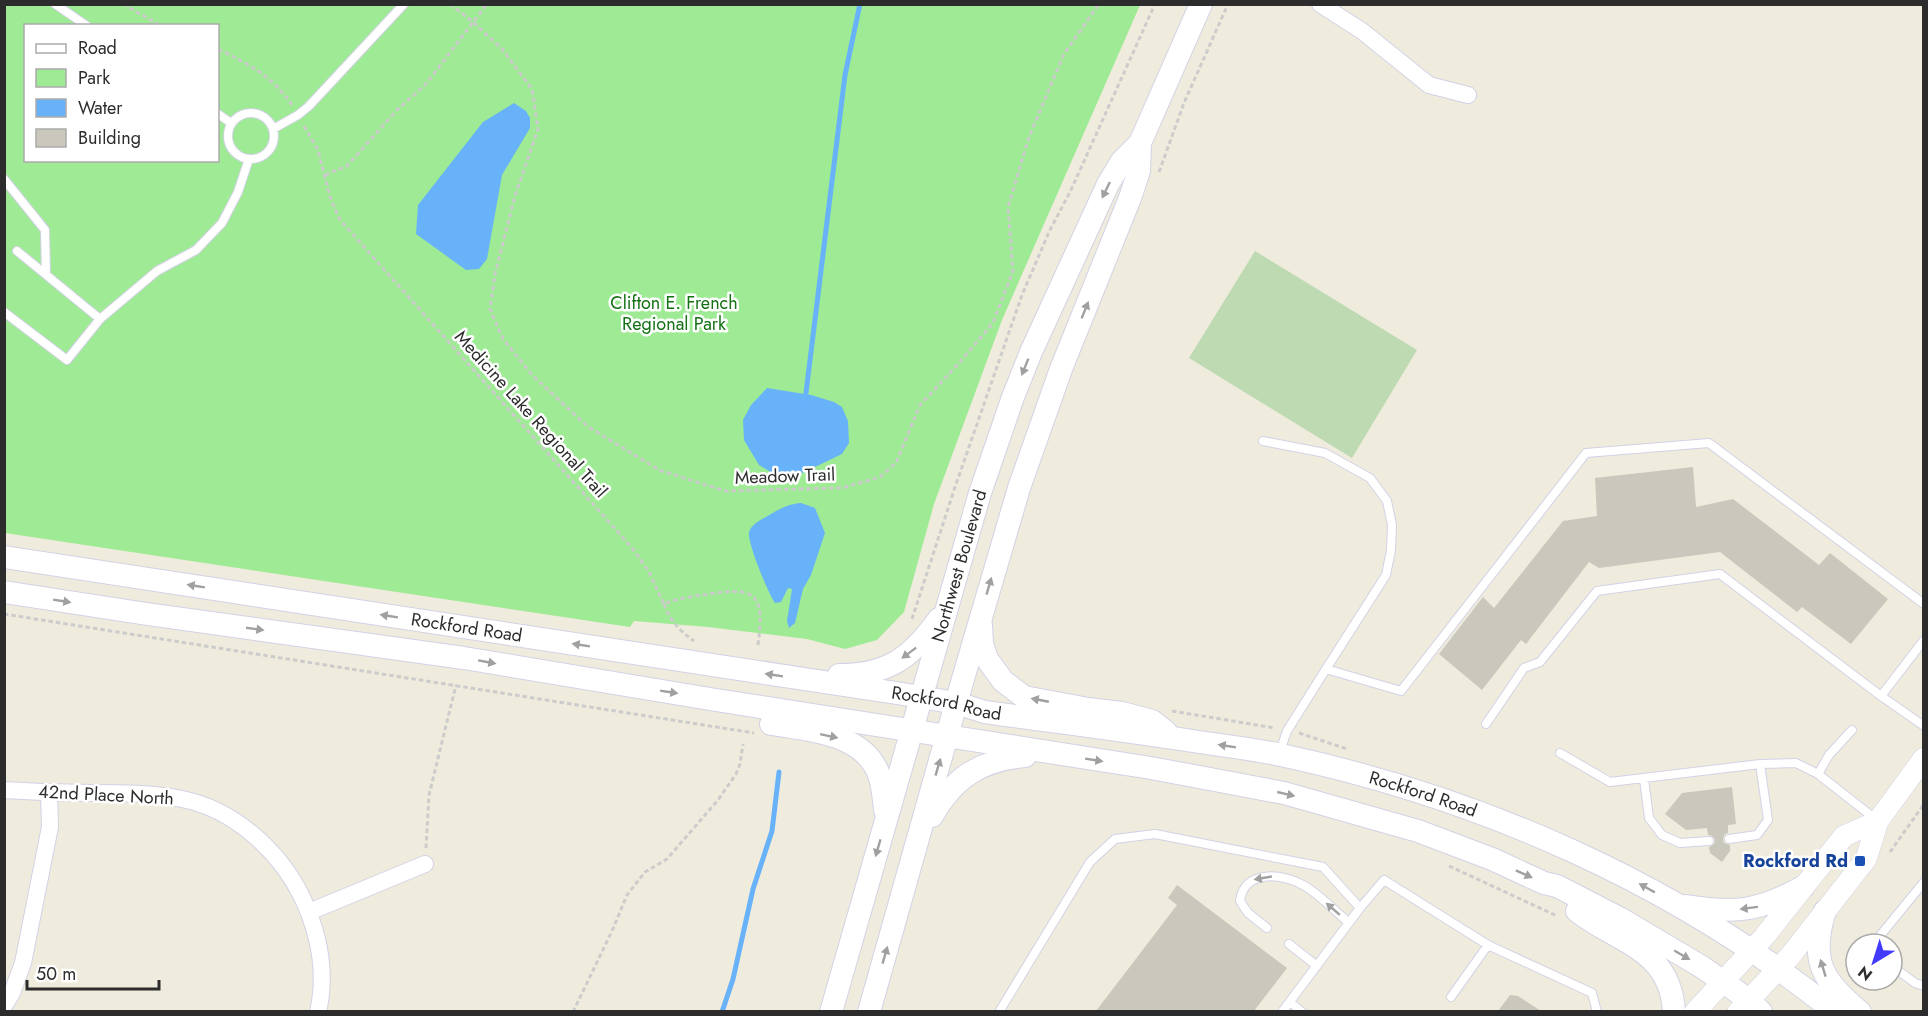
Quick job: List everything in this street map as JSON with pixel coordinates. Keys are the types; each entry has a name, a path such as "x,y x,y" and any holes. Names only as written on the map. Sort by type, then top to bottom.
{"main road":[{"name":"Northwest Boulevard","path":"831,1011 946,608 980,493 1012,398 1108,184 1122,161 1140,143 1201,4"},
{"name":"Northwest Boulevard","path":"869,1011 981,614 1033,443 1139,171 1140,143"},
{"name":"Rockford Road","path":"4,557 921,697 956,703 985,712 1279,754 1373,777 1518,828 1610,868 1675,904 1750,951 1835,1011"},
{"name":"Rockford Road","path":"4,592 464,658 1227,781 1326,804 1418,831 1492,859 1544,883 1557,886 1621,919 1723,980 1749,1008"},
{"path":"812,680 833,675 858,675 877,671 892,664 910,654 921,643 946,608"},
{"path":"981,614 981,634 987,659 1003,681 1024,697 1122,713 1152,721 1175,738"},
{"path":"716,700 738,719 843,738 858,747 869,758 880,778 886,821"},
{"path":"916,843 942,798 963,776 993,762 1011,757 1061,755"},
{"path":"1557,886 1578,912 1649,956 1665,975 1670,987 1674,1011"},
{"path":"1675,904 1722,910 1749,909 1779,900 1803,887"},
{"path":"1825,912 1818,940 1823,971 1839,994 1860,1011"}],"street":[{"path":"1320,4 1362,31 1429,85 1468,95"},
{"path":"1749,1008 1777,969 1866,859 1878,821 1923,758"},
{"name":"42nd Place North","path":"4,790 148,794 184,799 219,812 250,832 276,857 297,887 309,912 317,935 321,960 322,995 318,1011"},
{"path":"4,1006 12,993 23,963 50,827 49,793"},
{"path":"1695,1011 1750,951 1844,836 1878,821"},
{"path":"309,912 425,864"}],"lane":[{"path":"55,4 84,24"},
{"path":"273,129 298,116 309,106 404,4"},
{"path":"249,113 264,117 273,129 273,143 270,150 258,158 249,159 237,155 232,149 228,134 231,123 241,115 249,113"},
{"path":"219,115 231,123"},
{"path":"4,312 67,360 100,319 157,271 196,250 222,223 238,192 249,159"},
{"path":"4,178 45,230 46,274"},
{"path":"17,250 100,319"},
{"path":"1263,441 1325,453 1370,478 1387,501 1392,525 1386,575 1287,731 1279,754"},
{"path":"1326,669 1401,691 1586,453 1709,443 1923,604"},
{"path":"1486,724 1524,668 1540,662 1597,591 1720,574 1923,726"},
{"path":"1881,696 1923,640"},
{"path":"1818,774 1828,755 1852,730"},
{"path":"1560,753 1610,782 1760,764 1796,763 1818,774 1878,821"},
{"path":"1729,839 1757,835 1768,820 1760,764"},
{"path":"1644,779 1649,818 1662,835 1680,843 1709,841"},
{"path":"999,1011 1090,862 1115,839 1155,834 1323,867 1360,908"},
{"path":"1267,928 1248,913 1240,901 1242,890 1249,883 1257,878 1271,876 1304,885 1348,922"},
{"path":"1282,1011 1348,922 1384,880 1488,945 1592,993 1597,1011"},
{"path":"1883,932 1923,882"},
{"path":"1289,945 1317,966"},
{"path":"1452,997 1488,945"},
{"path":"1904,975 1923,986"},
{"path":"1290,1002 1302,1011"}],"path":[{"path":"123,4 158,24"},
{"name":"Meadow Trail","path":"450,4 502,50 532,89 538,129 515,196 495,274 490,309 503,339 532,375 587,426 659,470 725,491 842,488 880,477 896,463 920,405 993,323 1013,272 1008,207 1029,137 1064,54 1100,4"},
{"path":"325,175 347,166 396,111 426,84 487,4"},
{"path":"910,627 955,487 1022,295 1155,4"},
{"path":"219,49 265,75 280,88 294,107"},
{"name":"Medicine Lake Regional Trail","path":"303,124 318,150 333,208 340,220 633,549 649,572 672,622 682,633 700,644"},
{"path":"664,604 692,597 741,590 754,598 759,606 761,621 758,645"},
{"path":"4,614 757,734"},
{"path":"425,864 429,795 456,685"},
{"path":"573,1011 627,895 645,872 667,859 718,800 736,774 743,744"},
{"path":"1440,862 1564,920"}],"green space":[{"name":"Clifton E. French Regional Park","path":"4,5 1140,5 1002,320 934,504 904,612 877,640 845,649 807,639 708,627 634,621 630,627 5,533"},
{"path":"1255,251 1417,350 1352,458 1189,358"}],"water":[{"path":"514,103 526,111 530,118 530,128 502,175 487,259 479,269 466,270 416,234 418,205 483,122"},
{"path":"767,388 811,395 842,407 848,421 849,443 842,454 790,479 779,477 759,465 744,440 743,420 751,405"},
{"path":"801,503 815,508 825,533 811,575 803,589 795,623 789,628 787,621 792,589 788,588 781,602 775,603 759,568 751,546 749,532 755,524 775,512 789,505"}],"building":[{"path":"1693,467 1696,507 1733,499 1819,565 1830,553 1888,599 1851,644 1802,607 1797,612 1720,552 1599,568 1589,562 1526,644 1521,640 1482,690 1439,654 1483,597 1494,608 1563,521 1597,516 1595,478"},
{"path":"1732,787 1736,824 1728,825 1728,833 1723,839 1724,843 1730,845 1730,851 1722,862 1710,853 1709,847 1714,844 1715,840 1708,835 1707,828 1686,830 1665,814 1682,793"},
{"path":"1177,885 1287,968 1254,1011 1096,1011 1177,905 1168,898"},
{"path":"1510,995 1518,996 1541,1011 1498,1011"}],"waterway":[{"path":"805,401 845,75 860,4"},
{"path":"722,1012 733,979 753,889 772,831 779,772"}],"place":[{"name":"Rockford Rd","path":"1860,861"}]}
